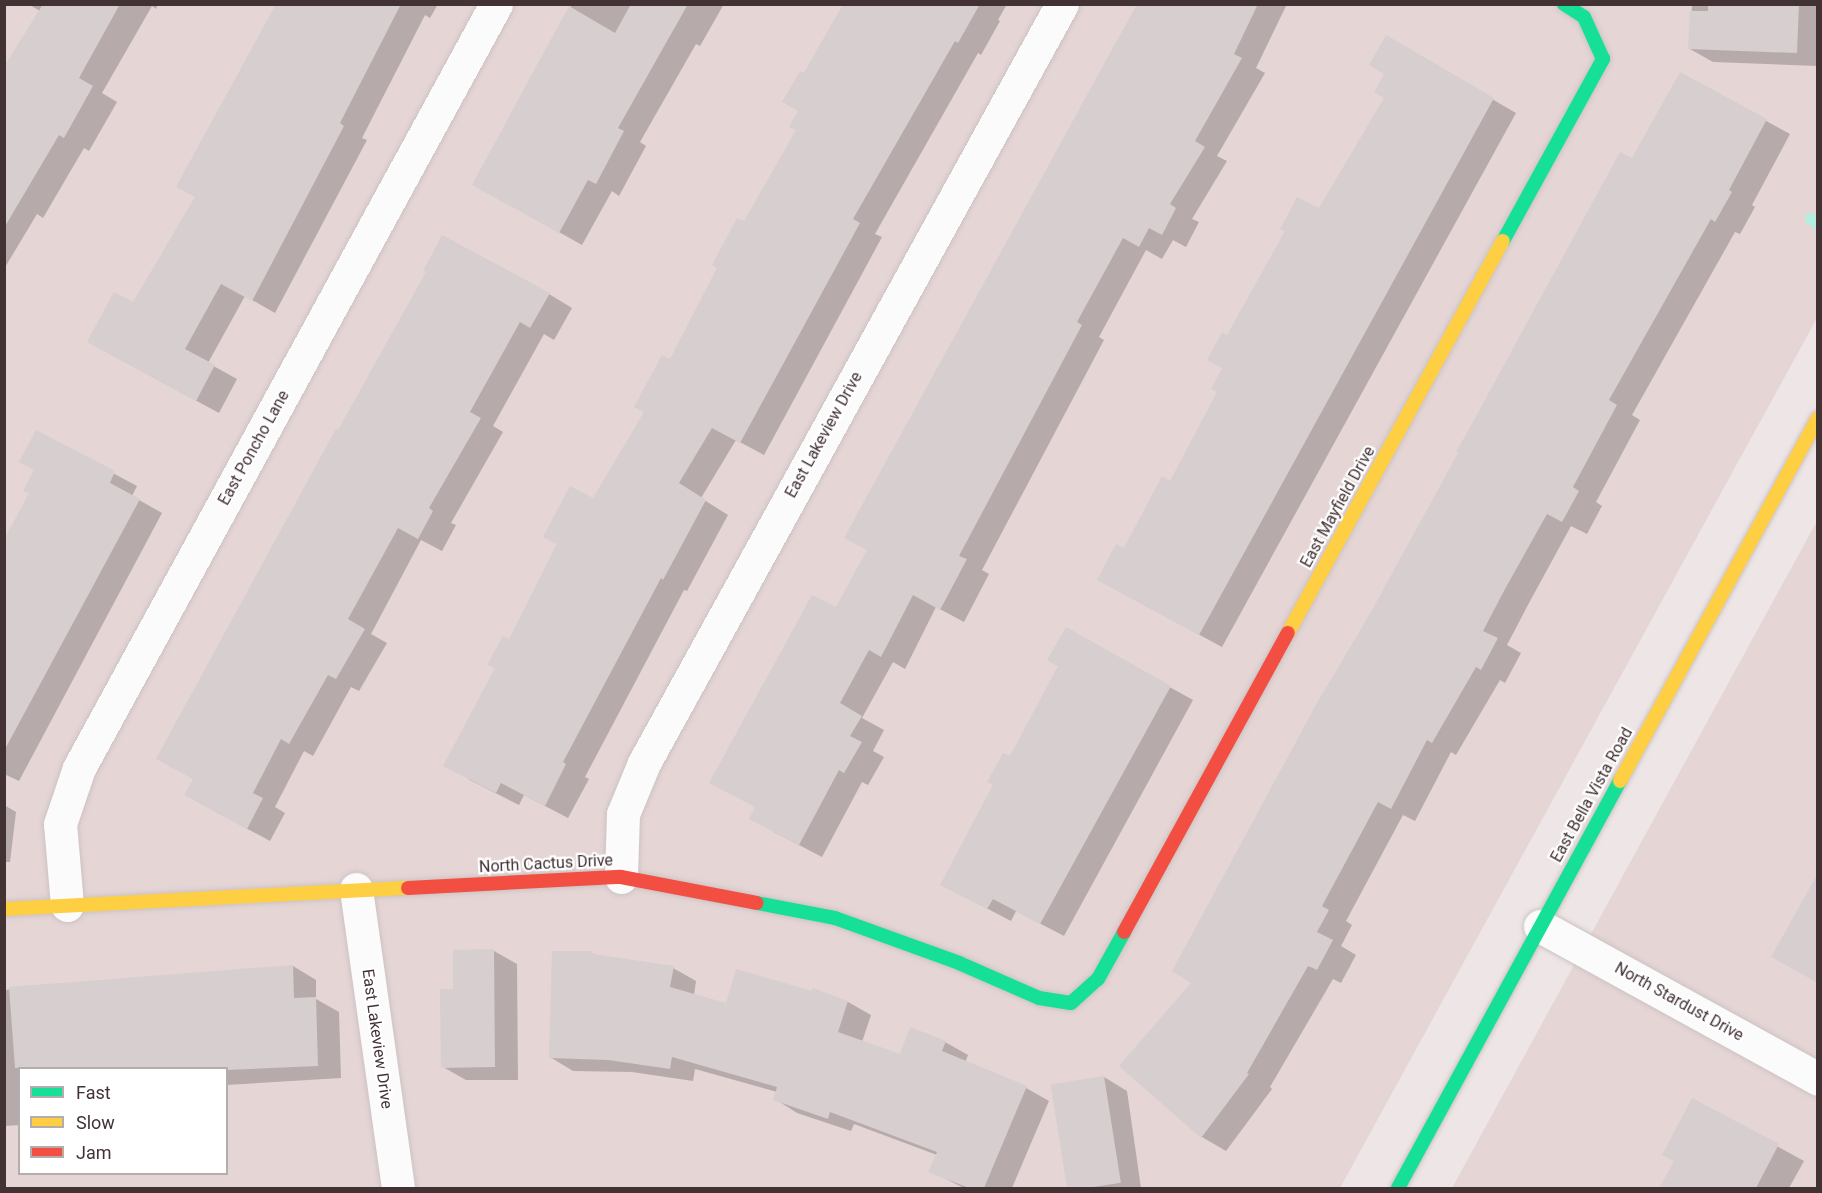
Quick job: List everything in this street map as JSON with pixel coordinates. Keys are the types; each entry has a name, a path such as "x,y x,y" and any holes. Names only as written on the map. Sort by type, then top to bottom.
{"street":[{"name":"East Poncho Lane","path":"66,905 60,824 79,768 496,4"},
{"name":"East Lakeview Drive","path":"621,877 623,814 644,763 1062,4"},
{"name":"East Mayfield Drive","path":"1071,1003 1098,979 1603,59 1584,17 1564,4"},
{"name":"East Bella Vista Road","path":"1398,1188 1818,418"},
{"name":"North Cactus Drive","path":"4,909 621,877 835,918 959,963 1039,998 1071,1003"},
{"name":"East Lakeview Drive","path":"356,889 398,1188"},
{"name":"North Stardust Drive","path":"1540,926 1818,1079"}],"shaded area":[{"path":"5,5 1817,5 1817,318 1340,1188 5,1188"},
{"path":"1817,521 1817,1188 1452,1188"}],"building":[{"path":"43,4 120,4 79,78 93,86 64,138 59,135 4,228 4,67"},
{"path":"276,4 401,4 340,123 344,126 252,301 221,284 185,349 215,365 196,401 87,342 114,292 133,302 195,197 176,187"},
{"path":"631,4 688,4 618,128 624,131 596,184 588,180 559,233 472,185 569,6 615,33"},
{"path":"843,4 980,4 958,43 955,41 853,219 860,223 740,443 712,428 679,483 706,500 663,580 661,578 563,762 566,764 545,806 501,783 496,793 443,766 495,668 487,665 503,636 509,639 557,544 543,537 570,486 593,498 644,412 634,407 662,355 670,359 717,268 712,265 737,218 744,221 796,130 789,127 798,111 782,102 800,71 804,73"},
{"path":"1137,4 1258,4 1234,54 1242,58 1195,141 1205,147 1170,204 1176,208 1162,235 1149,228 1139,247 1123,238 1077,322 1082,325 959,556 967,559 940,610 913,595 881,657 869,650 840,703 862,716 850,736 862,742 844,773 839,770 799,845 749,819 755,807 709,783 812,595 836,607 867,550 844,538"},
{"path":"1799,4 1797,53 1688,49 1690,11 1708,11 1708,5"},
{"path":"1386,35 1494,98 1199,635 1097,580 1116,544 1124,548 1162,476 1170,481 1217,392 1211,389 1222,368 1207,360 1222,332 1227,335 1285,231 1280,229 1297,197 1319,208 1384,98 1374,92 1384,74 1369,65"},
{"path":"1680,72 1767,119 1729,190 1732,192 1715,222 1711,219 1609,400 1617,405 1573,487 1579,491 1562,522 1547,514 1483,631 1498,638 1481,670 1476,667 1432,743 1427,740 1391,809 1378,802 1322,906 1329,910 1317,932 1333,940 1317,970 1308,966 1247,1073 1249,1074 1201,1138 1119,1066 1191,983 1172,971 1317,703 1371,612 1458,453 1456,452 1620,152 1632,158"},
{"path":"442,235 550,293 530,328 520,322 470,412 481,418 429,508 433,511 418,539 398,528 348,619 365,629 336,679 328,675 289,744 281,739 253,793 263,798 247,829 184,795 193,779 156,759 336,429 338,430 426,272 423,271"},
{"path":"36,430 115,471 110,483 140,499 4,751 4,540 29,493 23,491 34,470 19,462"},
{"path":"1066,627 1171,686 1040,924 993,899 987,909 940,885 993,785 987,782 1003,753 1010,756 1058,666 1047,660"},
{"path":"1818,873 1818,983 1771,957"},
{"path":"494,949 495,1067 441,1068 440,989 453,989 453,950"},
{"path":"552,951 592,951 592,954 674,966 670,987 726,1003 736,969 812,991 813,988 848,1001 838,1032 900,1054 910,1027 946,1041 942,1051 1027,1086 984,1188 969,1188 928,1172 937,1152 830,1112 828,1119 773,1100 777,1087 672,1057 670,1069 608,1060 549,1058"},
{"path":"293,965 294,998 316,997 318,1066 228,1070 228,1067 15,1068 9,987"},
{"path":"1104,1076 1121,1183 1087,1188 1067,1188 1051,1084"},
{"path":"1692,1098 1779,1144 1756,1188 1659,1188 1674,1161 1662,1155"}],"waterway":[{"path":"1811,219 1818,223"}],"traffic: fast":[{"path":"1503,241 1603,59 1584,17 1564,4"},
{"path":"1398,1188 1620,781"},
{"path":"757,903 835,918 959,963 1039,998 1071,1003 1098,979 1124,932"}],"traffic: slow":[{"path":"1288,633 1503,241"},
{"path":"1620,781 1818,418"},
{"path":"4,909 408,888"}],"traffic: jam":[{"path":"1124,932 1288,633"},
{"path":"408,888 621,877 757,903"}]}
